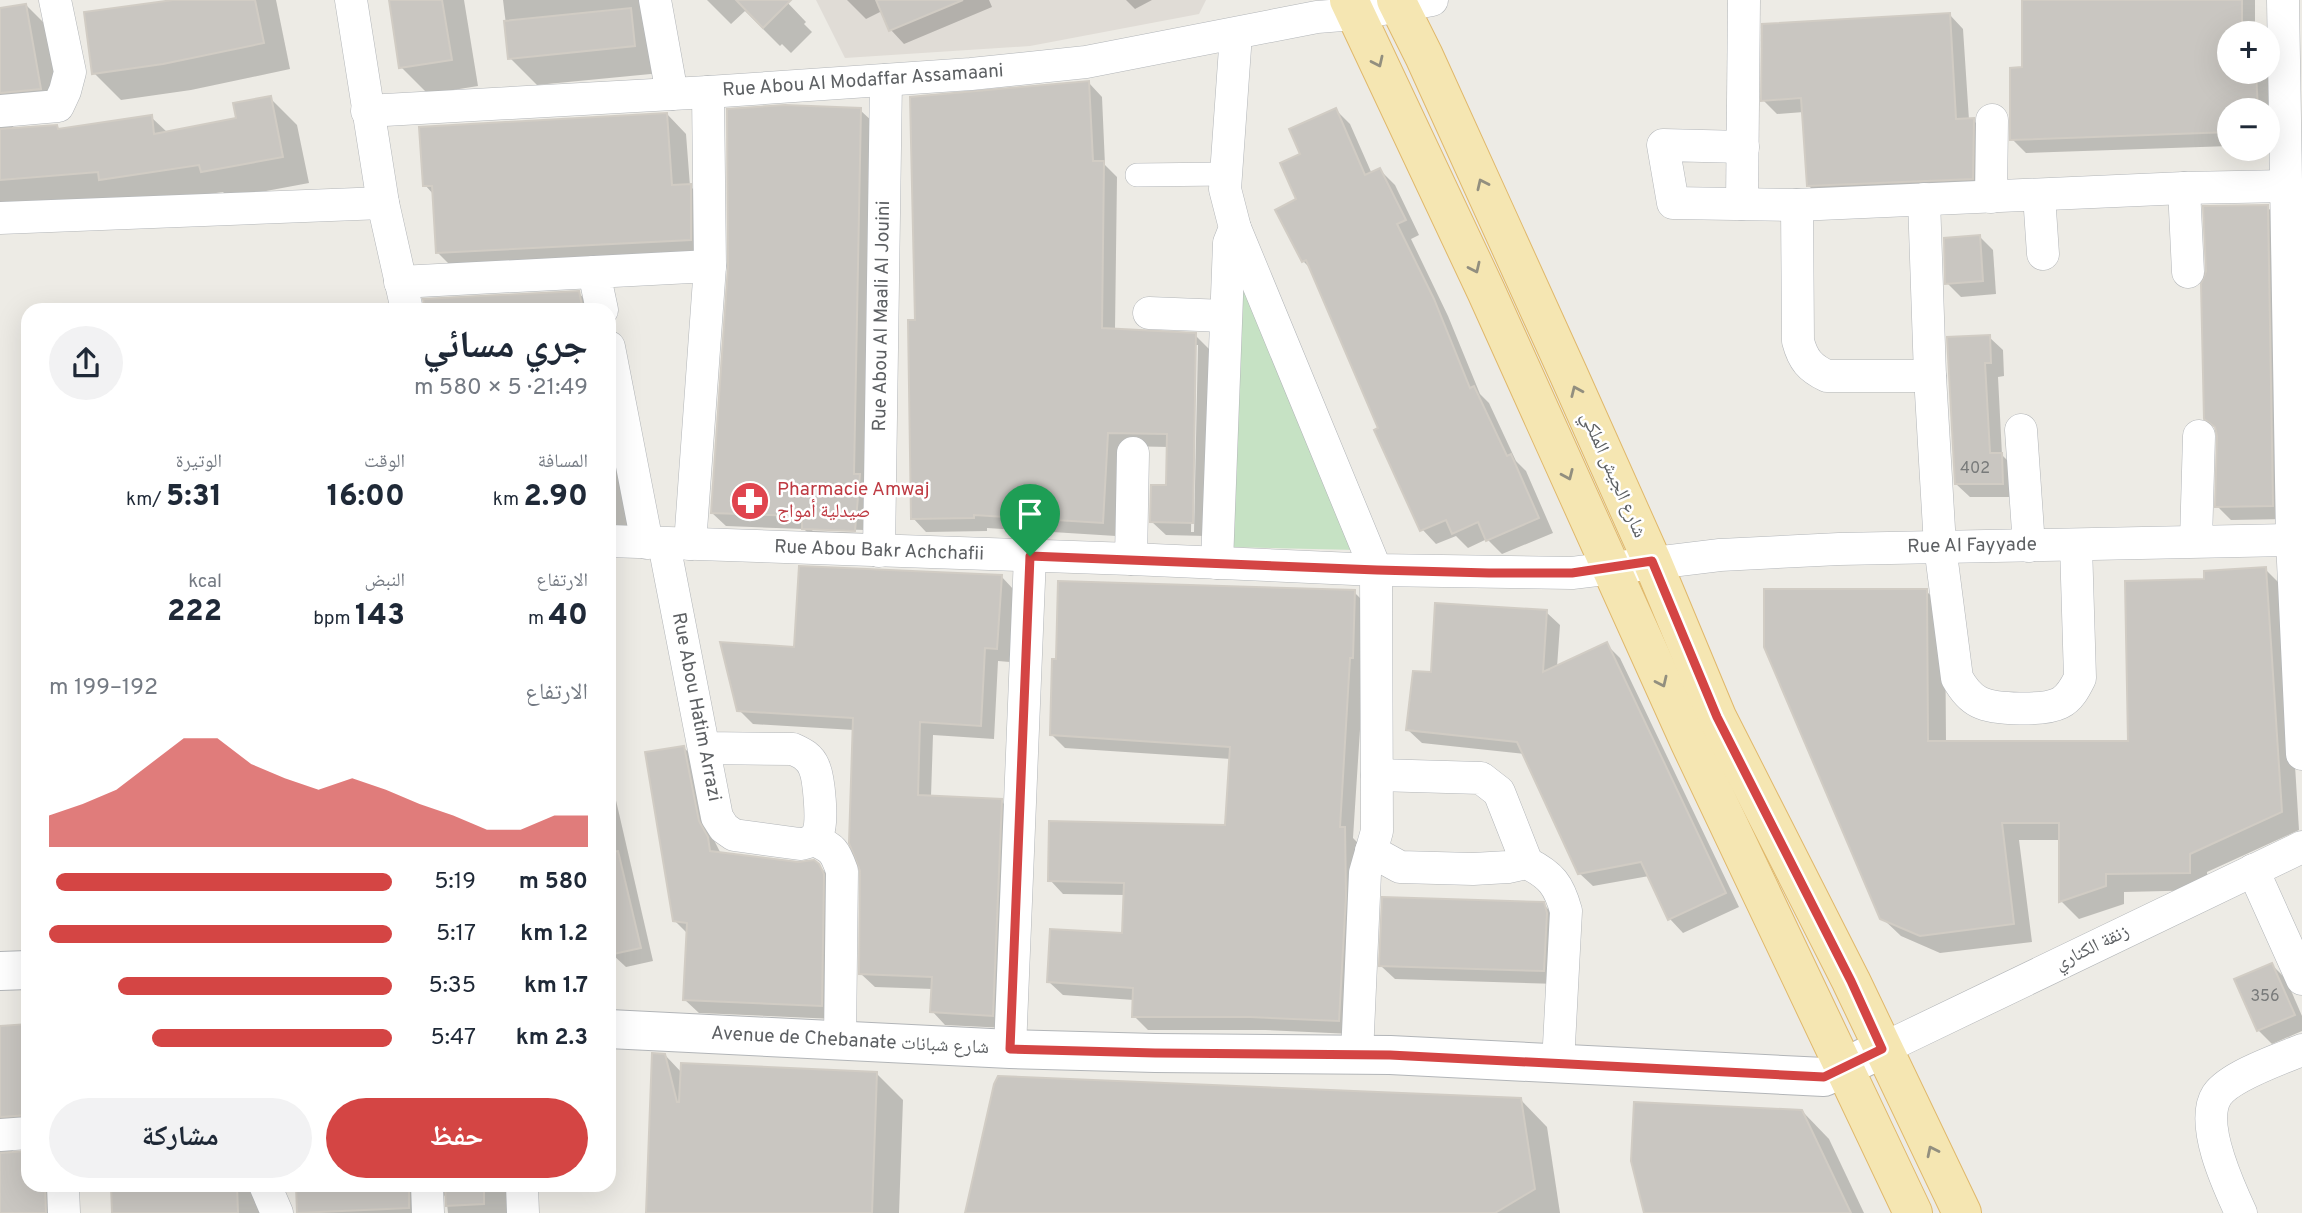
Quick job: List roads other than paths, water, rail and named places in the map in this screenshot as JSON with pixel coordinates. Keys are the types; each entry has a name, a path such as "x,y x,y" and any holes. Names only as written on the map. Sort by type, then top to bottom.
{"main road":[{"name":"شارع الجيش الملكي","path":"1409,2 1424,56 1652,561 1717,717 1851,981 1962,1213"},
{"path":"1352,7 1486,291 1610,568 1913,1213"}],"street":[{"path":"0,111 58,106 65,92 69,72 55,0"},
{"path":"351,0 383,203 404,296 594,272 709,266"},
{"path":"655,0 672,94"},
{"path":"1742,204 1744,0"},
{"path":"2283,0 2292,540 2302,754"},
{"name":"Rue Abou Al Modaffar Assamaani","path":"367,111 886,80 1086,62 1236,34 1352,7 1409,2"},
{"path":"1236,34 1226,174 1227,202 1235,228 1377,570 1377,831 1365,873 1357,1055"},
{"name":"Rue Abou Al Maali Al Jouini","path":"878,551 886,80"},
{"path":"667,544 709,266 708,92"},
{"path":"1992,197 1993,120"},
{"path":"1743,147 1662,145 1673,203 1797,205 2287,186"},
{"path":"1137,175 1226,174"},
{"path":"2184,188 2188,272"},
{"path":"2039,195 2043,254"},
{"path":"1924,199 1930,376 1940,546 1957,678 1964,690 1976,701 1992,707 2047,707 2060,703 2074,690 2080,678 2076,545"},
{"path":"0,218 383,203"},
{"path":"1797,205 1798,341 1803,358 1812,369 1828,376 1930,376"},
{"path":"1217,563 1228,243 1235,228"},
{"path":"594,272 601,303"},
{"path":"1149,313 1225,316"},
{"path":"616,371 667,544"},
{"path":"2021,430 2029,546"},
{"path":"2196,541 2199,436"},
{"path":"1131,559 1133,453"},
{"name":"Rue Al Fayyade","path":"1652,561 1720,555 1940,546 2292,540"},
{"name":"Rue Abou Bakr Achchafii","path":"616,541 1377,570 1572,573 1652,561"},
{"name":"Rue Abou Hatim Arrazi","path":"667,544 712,796 718,817 724,828 744,838 800,845 814,840 819,824 818,785 814,768 803,753 793,749 705,748"},
{"path":"1010,1049 1030,556"},
{"path":"1377,775 1481,778 1499,792 1527,863 1554,882 1561,893 1566,911 1558,1064"},
{"path":"814,840 830,846 837,855 842,871 840,1040"},
{"name":"زنقة الكناري","path":"1882,1049 2302,847"},
{"path":"1371,851 1400,866 1474,869 1527,863"},
{"path":"2253,870 2302,979"},
{"path":"0,971 21,970"},
{"name":"Avenue de Chebanate شارع شبانات","path":"616,1028 1010,1049 1357,1055 1624,1065 1824,1077 1882,1049"},
{"path":"2241,1213 2231,1192 2210,1124 2212,1107 2218,1094 2239,1078 2302,1049"},
{"path":"0,1135 21,1134"},
{"path":"63,1192 64,1213"},
{"path":"268,1192 277,1213"},
{"path":"426,1192 428,1213"}],"place":[{"name":"Pharmacie Amwaj صيدلية أمواج","path":"750,501"}]}
